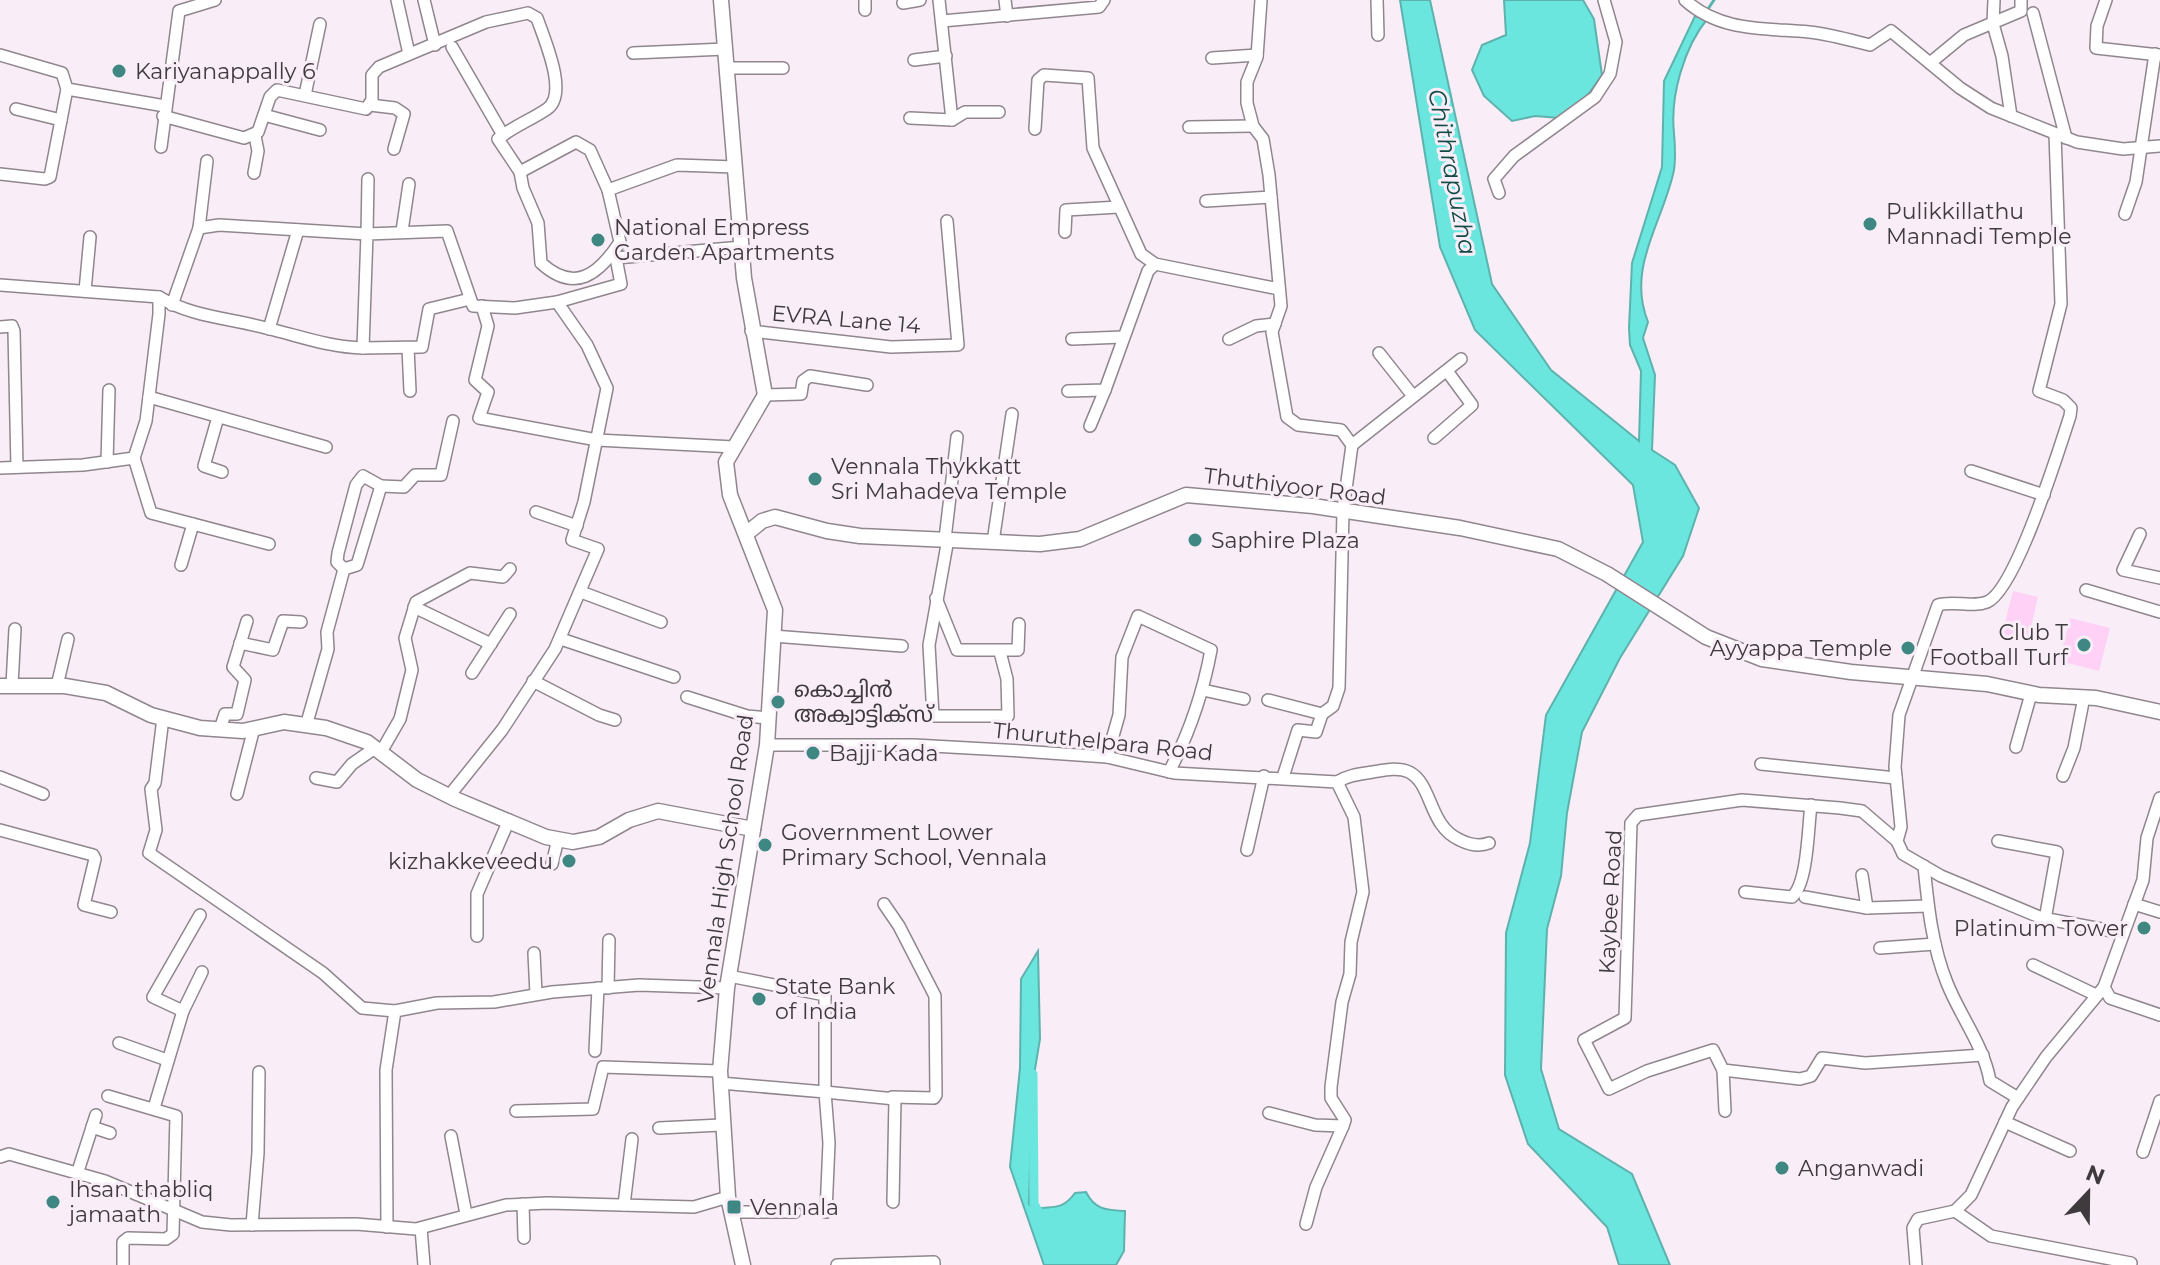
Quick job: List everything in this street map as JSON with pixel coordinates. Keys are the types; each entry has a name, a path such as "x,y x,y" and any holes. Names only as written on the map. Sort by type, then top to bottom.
{"main road":[{"path":"721,0 751,331 765,395"},
{"name":"Vennala High School Road","path":"743,1265 728,1197 720,1077 728,982 767,745 775,610 730,495 726,462 765,395"},
{"name":"Thuthiyoor Road","path":"746,534 762,521 775,517 827,531 1040,544 1080,539 1186,495 1343,511 1460,528 1558,549 1607,574 1706,637 1762,659 1910,678 1987,684 2031,694 2084,697 2160,712"},
{"path":"6,685 57,686 106,693 163,718 220,729 254,728 284,722 326,728 378,750 417,780 449,796 558,839 573,842 599,837 629,820 658,811 753,829"}],"street":[{"path":"161,147 179,11 215,0"},
{"path":"397,0 409,54"},
{"path":"424,0 435,45"},
{"path":"903,3 920,0"},
{"path":"939,0 952,120"},
{"path":"1005,0 1007,16"},
{"path":"942,21 1007,16 1056,6 1099,7 1104,0"},
{"path":"1261,0 1257,55 1247,82 1253,126 1263,139 1271,197 1281,306 1272,332 1287,417 1298,425 1341,430 1352,445"},
{"path":"1377,0 1378,35"},
{"path":"1499,193 1494,179 1514,156 1595,97 1610,74 1616,42 1604,0"},
{"path":"1685,0 1707,15 1742,28 1812,32 1870,45 1891,31 1970,95 2011,116 2060,136 2123,149 2160,146"},
{"path":"1994,0 1993,24 2002,56 2011,116"},
{"path":"1930,63 1953,42 2021,11 2021,0"},
{"path":"2106,0 2097,26 2096,48 2157,55 2136,182 2125,214"},
{"path":"370,105 374,71 486,22 528,13 537,18 555,76 556,96 548,108 498,139 499,145 520,172 523,188 538,223 541,263 568,280 600,268 620,242 608,190 590,150 576,142 520,172"},
{"path":"1897,841 1901,827 1896,778 1899,715 1938,605 1983,603 1996,596 2026,541 2071,411 2063,400 2039,391 2061,304 2060,136 2033,13"},
{"path":"305,95 320,24"},
{"path":"452,47 503,135"},
{"path":"633,53 725,49"},
{"path":"0,55 62,73 67,89 50,177 0,174"},
{"path":"1212,58 1257,55"},
{"path":"914,60 946,56"},
{"path":"726,68 783,68"},
{"path":"1035,129 1036,83 1041,76 1076,75 1088,78 1093,148 1141,254 1155,264 1279,289"},
{"path":"67,89 164,111 244,138 255,136"},
{"path":"254,173 258,151 255,136 272,92 305,95 359,108 370,105 395,108 404,114 394,149"},
{"path":"16,109 61,120"},
{"path":"910,118 952,120 965,112 999,112"},
{"path":"264,115 320,130"},
{"path":"1189,127 1253,126"},
{"path":"172,305 199,228 207,161"},
{"path":"608,190 677,165 735,167"},
{"path":"363,348 368,179"},
{"path":"402,231 409,184"},
{"path":"1206,201 1271,197"},
{"path":"1065,232 1066,210 1119,207"},
{"name":"EVRA Lane 14","path":"751,331 891,347 958,345 947,221"},
{"path":"199,228 219,225 367,234 447,231 473,306 515,308 557,302 621,284 616,258 742,247"},
{"path":"269,329 298,230"},
{"path":"85,291 90,237"},
{"path":"1090,426 1148,271 1155,264"},
{"path":"0,285 159,297 172,305 209,317 269,329 330,347 363,348 422,347 429,309 470,299"},
{"path":"159,297 143,437 134,458 151,513 269,544"},
{"path":"449,796 502,730 561,639 598,549 572,540 607,388 587,345 557,302"},
{"path":"482,306 488,326 475,380 488,392 479,418 597,440 734,447"},
{"path":"1229,339 1256,326 1275,324"},
{"path":"0,327 12,326 14,331 17,467"},
{"path":"1072,339 1123,337"},
{"path":"408,348 410,391"},
{"path":"1379,353 1413,396"},
{"path":"1283,777 1298,730 1316,732 1322,714 1333,706 1339,688 1343,511 1352,445 1461,359"},
{"path":"1434,438 1472,405 1447,371"},
{"path":"765,395 801,394 803,381 810,376 867,385"},
{"path":"107,462 109,390"},
{"path":"1068,391 1105,390"},
{"path":"149,397 326,447"},
{"path":"993,542 1012,414"},
{"path":"218,417 204,466 222,472"},
{"path":"344,569 337,562 338,553 356,485 363,476 381,486 404,487 415,475 441,475 453,421"},
{"path":"957,437 946,539 931,630 928,671 933,716 1008,716 1007,679 1000,652"},
{"path":"0,468 134,458"},
{"path":"1971,471 2044,495"},
{"path":"344,569 357,565 381,486"},
{"path":"536,512 577,526"},
{"path":"181,565 193,524"},
{"path":"2140,534 2123,570 2160,578"},
{"path":"306,726 328,649 327,632 344,569"},
{"path":"316,778 337,782 352,764 378,750 400,719 412,670 405,638 416,602 470,573 503,577 510,569"},
{"path":"2086,590 2160,612"},
{"path":"581,592 661,622"},
{"path":"936,597 957,650 1018,650 1019,624"},
{"path":"414,607 491,644"},
{"path":"472,673 510,614"},
{"path":"1107,757 1119,715 1122,657 1138,616 1211,650 1203,690 1186,740 1169,772"},
{"path":"220,729 225,714 237,714 245,680 233,667 247,621"},
{"path":"240,643 273,650 283,621 301,622"},
{"path":"931,630 948,628"},
{"path":"6,685 15,629"},
{"path":"773,636 902,646"},
{"path":"57,686 68,639"},
{"path":"561,639 674,677"},
{"path":"533,681 615,720"},
{"path":"1203,690 1244,699"},
{"path":"2016,747 2031,694"},
{"path":"687,697 747,716 768,718"},
{"path":"2063,776 2074,748 2084,697"},
{"path":"1268,700 1322,714"},
{"path":"163,718 155,783 151,789 156,830 149,853 323,973 362,1008 395,1011 603,988 728,982 825,995 825,1092 829,1143 826,1212"},
{"path":"237,794 254,728"},
{"name":"Thuruthelpara Road","path":"767,745 914,745 1107,757 1169,772 1337,782 1346,777 1406,771 1419,782 1439,823 1449,835 1482,846 1489,843"},
{"path":"1761,764 1896,778"},
{"path":"1247,850 1264,776"},
{"path":"0,777 43,794"},
{"path":"1306,1224 1316,1187 1343,1126 1343,1113 1331,1098 1331,1087 1342,1002 1350,974 1351,942 1363,892 1354,817 1337,782"},
{"path":"1916,1265 1913,1228 1918,1219 1955,1211 1971,1195 2018,1098 2100,991 2143,880 2160,798"},
{"name":"Kaybee Road","path":"1723,1070 1713,1050 1647,1071 1609,1089 1584,1040 1625,1018 1631,823 1638,815 1742,800 1862,811 1897,841 1903,854 1924,866 2042,918 2123,933"},
{"path":"1745,892 1792,897 1797,893 1805,864 1811,805"},
{"path":"477,936 477,894 509,820"},
{"path":"0,830 93,855 95,859 84,905 111,912"},
{"path":"552,864 558,839"},
{"path":"1998,841 2057,852 2046,914 2042,918"},
{"path":"1924,866 1935,944 1957,1006 1983,1055 1990,1081 2018,1098"},
{"path":"1862,875 1867,908"},
{"path":"1805,897 1867,908 1928,906"},
{"path":"516,1111 593,1109 603,1067 720,1077 825,1092 934,1098 935,996 899,926 884,904"},
{"path":"2134,904 2160,912"},
{"path":"183,1011 153,997 200,915"},
{"path":"595,1051 609,940"},
{"path":"1880,948 1935,944"},
{"path":"534,953 536,994"},
{"path":"2033,965 2100,991 2110,998 2160,1015"},
{"path":"154,1108 183,1011 202,972"},
{"path":"387,1227 386,1070 395,1011"},
{"path":"119,1043 167,1060"},
{"path":"1725,1111 1723,1070 1800,1079 1811,1076 1822,1058 1865,1063 1983,1055"},
{"path":"252,1225 258,1153 259,1072"},
{"path":"108,1096 176,1116 172,1238 128,1238 123,1242 123,1265"},
{"path":"892,1097 896,1108 893,1202"},
{"path":"2143,1152 2160,1101"},
{"path":"1269,1113 1315,1125 1343,1126"},
{"path":"78,1171 94,1121 110,1133"},
{"path":"2005,1122 2070,1151"},
{"path":"659,1128 721,1125"},
{"path":"451,1136 466,1214"},
{"path":"624,1205 632,1139"},
{"path":"0,1157 9,1154 78,1171 202,1222 252,1225 421,1228 466,1214 523,1204 694,1207 728,1197"},
{"path":"523,1204 524,1238"},
{"path":"1955,1211 1991,1236 2131,1263"},
{"path":"731,1212 795,1212"},
{"path":"421,1228 424,1265"},
{"path":"837,1265 901,1262 934,1262 934,1265"}],"shaded area":[{"path":"2013,591 2038,597 2028,640 2002,634"},
{"name":"Club T Football Turf","path":"2070,618 2110,628 2099,671 2059,661"}],"water":[{"name":"Chithrapuzha","path":"1400,0 1430,0 1492,284 1551,370 1639,441 1641,371 1630,345 1629,328 1632,263 1662,167 1664,81 1695,16 1708,18 1692,43 1680,72 1673,119 1674,170 1649,245 1641,282 1642,302 1648,322 1643,338 1655,375 1652,450 1675,465 1699,508 1683,556 1620,658 1582,732 1567,813 1561,876 1547,929 1541,1069 1559,1129 1632,1174 1670,1265 1619,1265 1607,1227 1528,1144 1505,1075 1506,933 1530,843 1546,715 1643,542 1633,485 1475,330 1440,247"},
{"path":"1504,0 1583,0 1594,19 1602,75 1585,99 1559,118 1535,116 1512,121 1484,96 1472,70 1482,45 1506,35"},
{"path":"1038,951 1040,1039 1032,1087 1029,1204 1034,1209 1056,1207 1075,1193 1086,1192 1102,1208 1125,1211 1124,1251 1116,1265 1044,1265 1010,1167 1020,1068 1021,979"}],"waterway":[{"path":"1706,12 1714,0"},
{"path":"1033,1074 1034,1204 1042,1217"}],"place":[{"name":"Kariyanappally 6","path":"119,71"},
{"name":"Pulikkillathu Mannadi Temple","path":"1870,224"},
{"name":"National Empress Garden Apartments","path":"598,240"},
{"name":"Vennala Thykkatt Sri Mahadeva Temple","path":"815,479"},
{"name":"Saphire Plaza","path":"1195,540"},
{"name":"Club T Football Turf","path":"2084,645"},
{"name":"Ayyappa Temple","path":"1908,648"},
{"name":"കൊച്ചിൻ അക്വാട്ടിക്സ്","path":"778,702"},
{"name":"Bajji Kada","path":"813,753"},
{"name":"Government Lower Primary School, Vennala","path":"765,845"},
{"name":"kizhakkeveedu","path":"569,861"},
{"name":"Platinum Tower","path":"2144,928"},
{"name":"State Bank of India","path":"759,999"},
{"name":"Anganwadi","path":"1782,1168"},
{"name":"Ihsan thabliq jamaath","path":"53,1202"},
{"name":"Vennala","path":"734,1207"}]}
